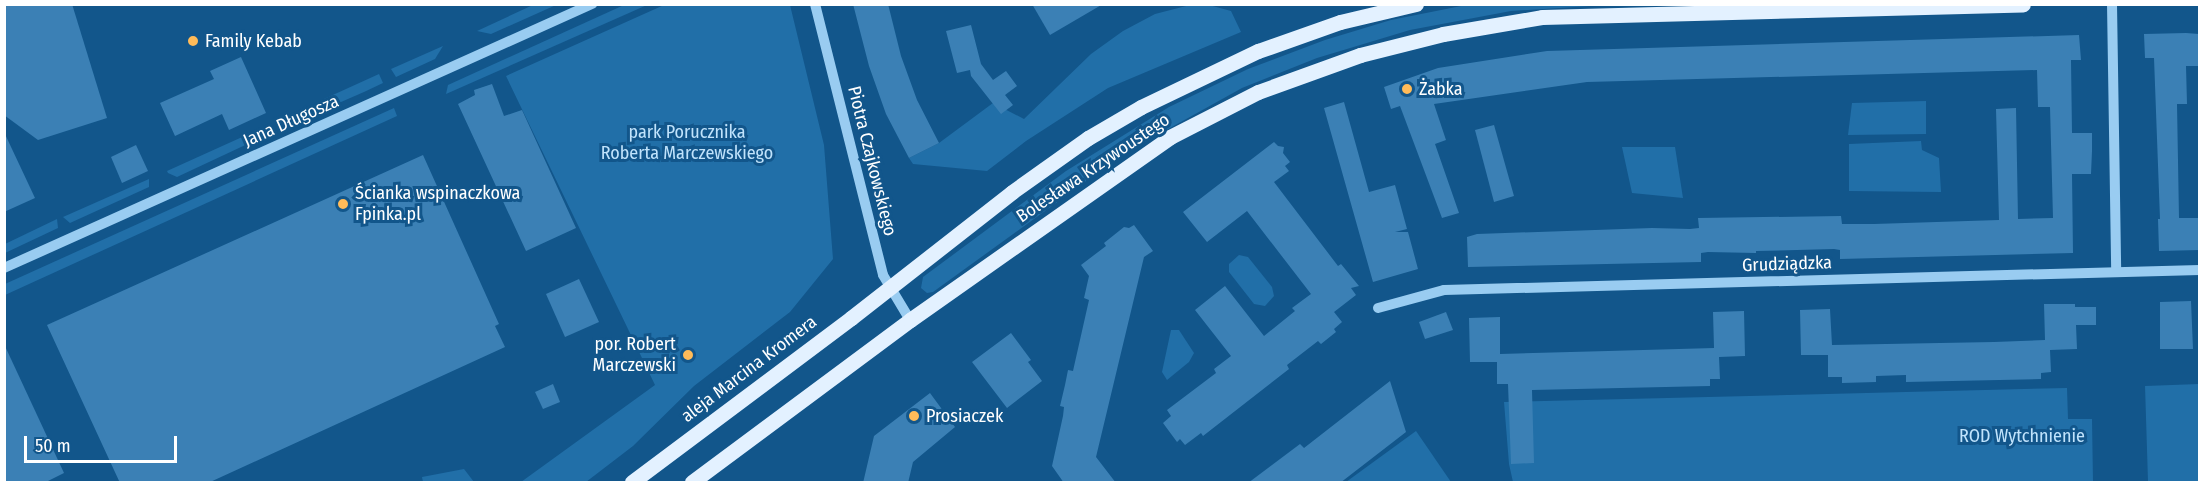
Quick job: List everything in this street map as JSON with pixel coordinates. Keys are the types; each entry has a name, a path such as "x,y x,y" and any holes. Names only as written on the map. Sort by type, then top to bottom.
{"main road":[{"name":"Bolesława Krzywoustego","path":"889,287 1012,192 1088,138 1141,107 1258,51 1340,22 1416,4"},
{"name":"Bolesława Krzywoustego","path":"910,320 1170,137 1258,92 1360,55 1443,34 1542,16 2023,4"},
{"name":"aleja Marcina Kromera","path":"632,483 889,287"},
{"path":"692,483 910,320"}],"street":[{"name":"Jana Długosza","path":"4,268 592,4"},
{"name":"Piotra Czajkowskiego","path":"815,4 877,252 889,287 910,320"},
{"path":"2112,4 2116,272"},
{"name":"Grudziądzka","path":"1378,308 1444,290 2199,270"}],"green space":[{"path":"1471,4 1606,5 1511,11 1410,30 1317,58 1242,88 1125,153 933,292 927,293 921,288 923,277 1066,171 1169,107 1248,69 1325,40 1391,20"},
{"path":"533,5 556,5 491,34 477,31"},
{"path":"624,5 647,5 446,94 448,85"},
{"name":"park Porucznika Roberta Marczewskiego","path":"664,5 790,5 824,145 833,259 790,312 694,386 633,446 586,482 521,482 655,385 506,76"},
{"path":"1190,5 1209,5 1231,11 1241,32 1108,88 1026,141 987,171 913,164 909,158 939,143 993,103 1024,119 1091,54 1123,31 1155,14"},
{"path":"443,46 435,59 396,77 391,69"},
{"path":"379,74 383,83 364,92 341,102 324,99"},
{"path":"1926,101 1926,134 1848,135 1852,103"},
{"path":"394,108 397,116 5,295 5,284"},
{"path":"269,125 269,134 177,177 167,171"},
{"path":"1921,141 1922,150 1939,158 1941,192 1849,191 1849,144"},
{"path":"1622,147 1675,147 1683,198 1632,193"},
{"path":"149,179 149,187 70,223 63,217"},
{"path":"57,219 58,228 5,253 5,244"},
{"path":"1239,255 1248,257 1272,287 1274,296 1265,306 1254,304 1229,272 1229,264"},
{"path":"1171,330 1179,330 1194,353 1189,362 1167,380 1162,372"},
{"path":"2199,384 2199,482 2148,482 2145,386"},
{"name":"ROD Wytchnienie","path":"2067,388 2068,419 2092,419 2093,482 1513,482 1509,464 1504,402"},
{"path":"1416,431 1451,482 1346,482"},
{"path":"464,469 474,482 423,482 422,477"}],"building":[{"path":"4,4 72,4 107,118 38,140 4,115"},
{"path":"853,4 888,4 901,56 917,100 939,143 909,158 886,114 869,66"},
{"path":"1032,4 1103,4 1050,35"},
{"path":"971,25 981,64 993,80 1006,71 1017,86 1005,95 1013,105 1001,114 971,76 970,70 957,73 946,31"},
{"path":"2144,34 2199,34 2199,66 2186,66 2187,104 2177,104 2179,218 2199,218 2199,250 2159,251 2158,219 2160,219 2154,58 2145,58"},
{"path":"2079,35 2081,60 2071,60 2072,133 2092,133 2092,151 2091,174 2072,174 2073,253 1840,259 1840,250 1834,249 1756,251 1756,253 1708,252 1701,253 1701,262 1468,267 1467,237 1477,234 1652,228 1690,229 1699,228 1698,218 1841,216 1842,224 1999,220 1996,109 2016,108 2018,219 2053,218 2050,107 2038,107 2037,70 1587,82 1434,104 1446,140 1435,144 1459,213 1442,218 1400,106 1391,109 1384,87 1438,68 1547,51"},
{"path":"241,57 266,113 229,130 222,114 175,136 160,103 214,79 210,71"},
{"path":"492,84 504,116 522,110 576,228 526,251 458,104 475,95 474,90"},
{"path":"1344,102 1369,192 1395,185 1407,229 1395,232 1408,232 1418,269 1373,282 1324,108"},
{"path":"1494,125 1514,196 1494,202 1475,130"},
{"path":"4,132 35,198 4,212"},
{"path":"1274,142 1284,147 1283,153 1290,162 1285,166 1289,171 1274,182 1338,266 1341,264 1359,286 1351,288 1356,295 1334,312 1342,322 1334,329 1336,332 1321,344 1318,341 1287,365 1289,369 1203,436 1201,433 1185,445 1180,439 1177,442 1163,423 1171,416 1167,410 1216,373 1214,369 1231,356 1195,310 1225,286 1264,336 1295,311 1292,308 1311,294 1247,211 1207,242 1183,212"},
{"path":"136,145 148,171 122,183 111,157"},
{"path":"423,155 499,324 495,326 505,347 208,483 120,483 47,325"},
{"path":"1134,225 1153,251 1144,257 1096,457 1116,483 1064,483 1052,466 1063,416 1064,407 1060,406 1068,370 1073,371 1089,300 1084,298 1089,276 1081,265 1106,246 1104,243 1124,227 1129,228"},
{"path":"579,279 599,322 565,337 546,294"},
{"path":"2191,301 2193,349 2160,349 2160,302"},
{"path":"2044,304 2096,307 2096,325 2076,325 2077,349 2050,350 2051,372 2041,373 2041,379 1906,382 1906,375 1876,376 1876,382 1842,383 1842,377 1828,377 1828,355 1801,355 1800,310 1830,309 1832,345 1994,342 2045,340"},
{"path":"1744,311 1745,356 1719,357 1720,379 1710,379 1710,386 1532,390 1534,463 1511,464 1508,384 1497,384 1497,362 1470,362 1469,318 1500,317 1500,354 1714,348 1713,312"},
{"path":"1446,312 1453,330 1425,339 1419,322"},
{"path":"1011,333 1031,360 1028,362 1042,381 1007,408 972,362"},
{"path":"4,344 64,473 44,483 4,483"},
{"path":"1390,381 1406,432 1340,483 1248,483 1300,444 1304,448"},
{"path":"553,384 560,402 543,409 535,392"},
{"path":"930,393 955,427 913,462 908,483 863,483 874,436"}],"place":[{"name":"Family Kebab","path":"193,41"},
{"name":"Żabka","path":"1407,89"},
{"name":"Ścianka wspinaczkowa Fpinka.pl","path":"343,204"},
{"name":"por. Robert Marczewski","path":"688,355"},
{"name":"Prosiaczek","path":"914,416"}]}
